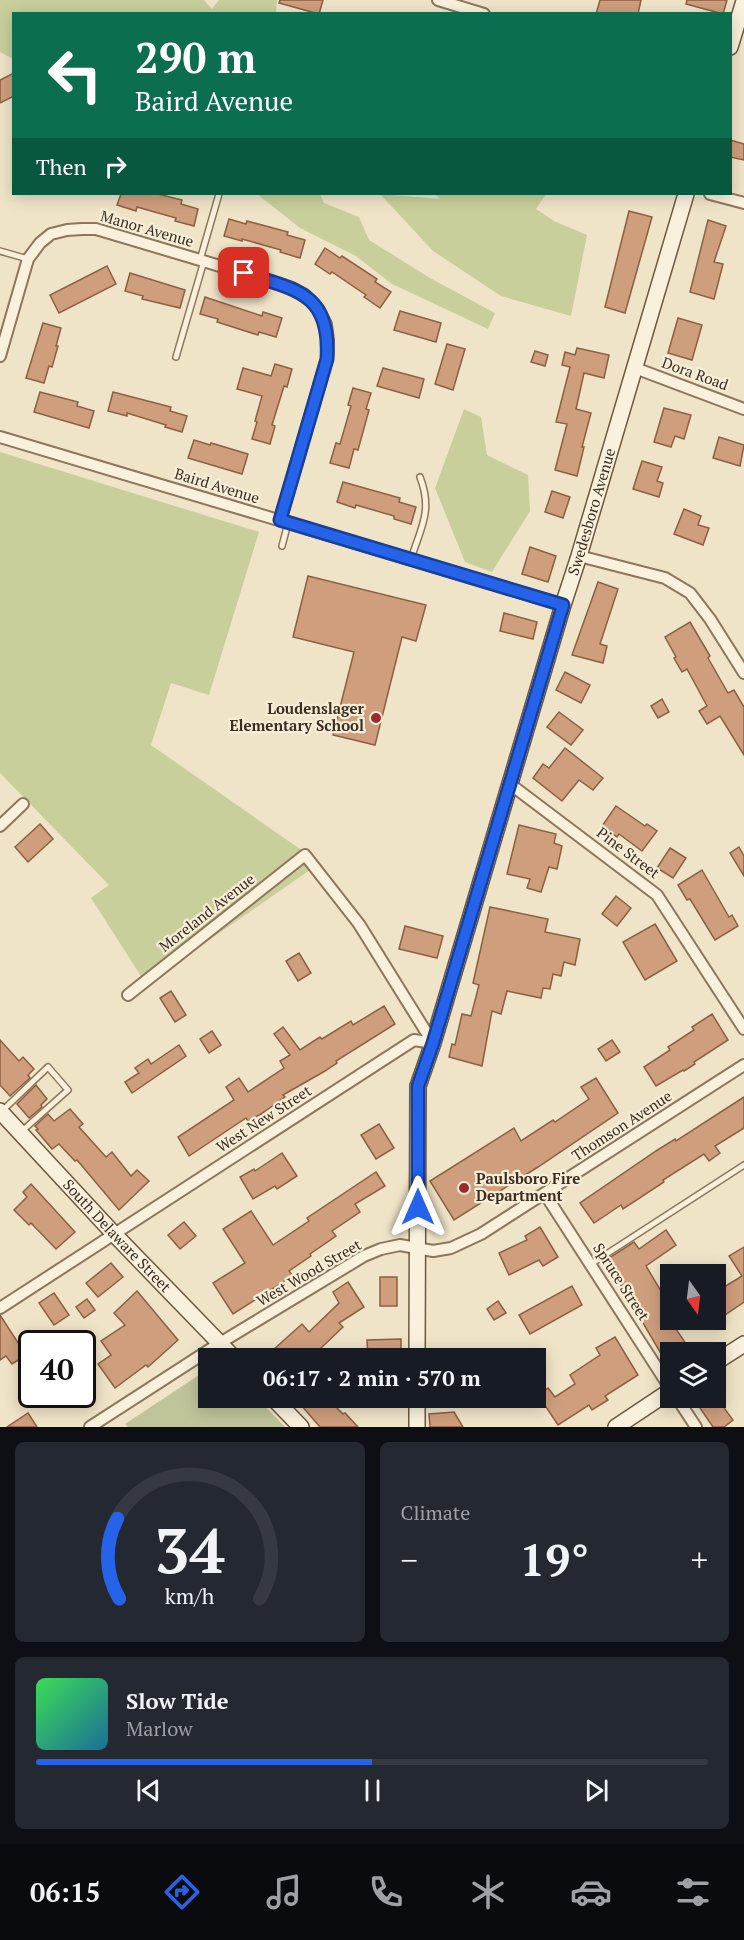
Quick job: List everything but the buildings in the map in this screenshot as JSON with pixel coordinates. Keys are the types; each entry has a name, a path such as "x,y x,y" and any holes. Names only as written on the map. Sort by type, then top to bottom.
{"street":[{"path":"438,0 477,12"},
{"path":"732,40 744,1"},
{"name":"Swedesboro Avenue","path":"417,1348 418,1086 433,1043 686,195"},
{"path":"714,195 744,203"},
{"name":"Manor Avenue","path":"0,356 28,259 40,243 51,234 67,230 96,229 292,288 305,295 318,309 326,324 327,359 284,522"},
{"name":"Dora Road","path":"635,368 744,409"},
{"name":"Baird Avenue","path":"0,437 563,605"},
{"path":"579,556 665,578 690,593 710,619 744,673"},
{"name":"Pine Street","path":"510,784 657,895 744,1029"},
{"path":"0,826 23,804"},
{"name":"Moreland Avenue","path":"128,995 305,855 359,924 433,1043"},
{"name":"West New Street","path":"0,1308 414,1040 433,1043"},
{"name":"Thomson Avenue","path":"418,1249 433,1251 451,1248 481,1234 744,1065"},
{"name":"South Delaware Street","path":"1,1112 114,1234 225,1348"},
{"name":"Spruce Street","path":"545,1194 660,1374"},
{"name":"West Wood Street","path":"90,1427 220,1343 364,1256 400,1245 418,1249"},
{"path":"726,1356 744,1344"},
{"path":"615,1427 660,1397"},
{"path":"283,1408 301,1427"},
{"path":"417,1408 417,1427"},
{"path":"684,1408 696,1427"}],"lane":[{"path":"176,357 219,195"},
{"path":"0,251 28,259"},
{"path":"411,560 427,506 426,493 420,477"},
{"path":"282,546 284,522"},
{"path":"1,1112 48,1067 68,1090 20,1133"},
{"path":"591,1264 744,1165"}],"green space":[{"path":"0,0 204,0 212,9 219,0 277,0 276,12 12,12 12,58 0,52"},
{"path":"258,195 320,195 324,203 359,217 369,240 430,278 495,313 488,329 392,284 356,256 300,228"},
{"path":"381,195 440,199 436,195 545,195 536,209 554,221 587,235 571,316 501,296 433,251"},
{"path":"464,409 481,417 487,455 528,475 530,511 492,572 465,562 435,488"},
{"path":"0,452 259,532 209,695 171,683 151,745 320,863 146,984 91,898 109,885 0,773"},
{"path":"198,1376 198,1408 267,1408 285,1427 128,1427 125,1424"}],"place":[{"name":"Loudenslager Elementary School","path":"376,718"},
{"name":"Paulsboro Fire Department","path":"464,1188"}],"route":[{"path":"244,273 292,288 305,295 318,309 326,324 327,359 280,520 563,605 433,1043 418,1086 418,1207"}]}
